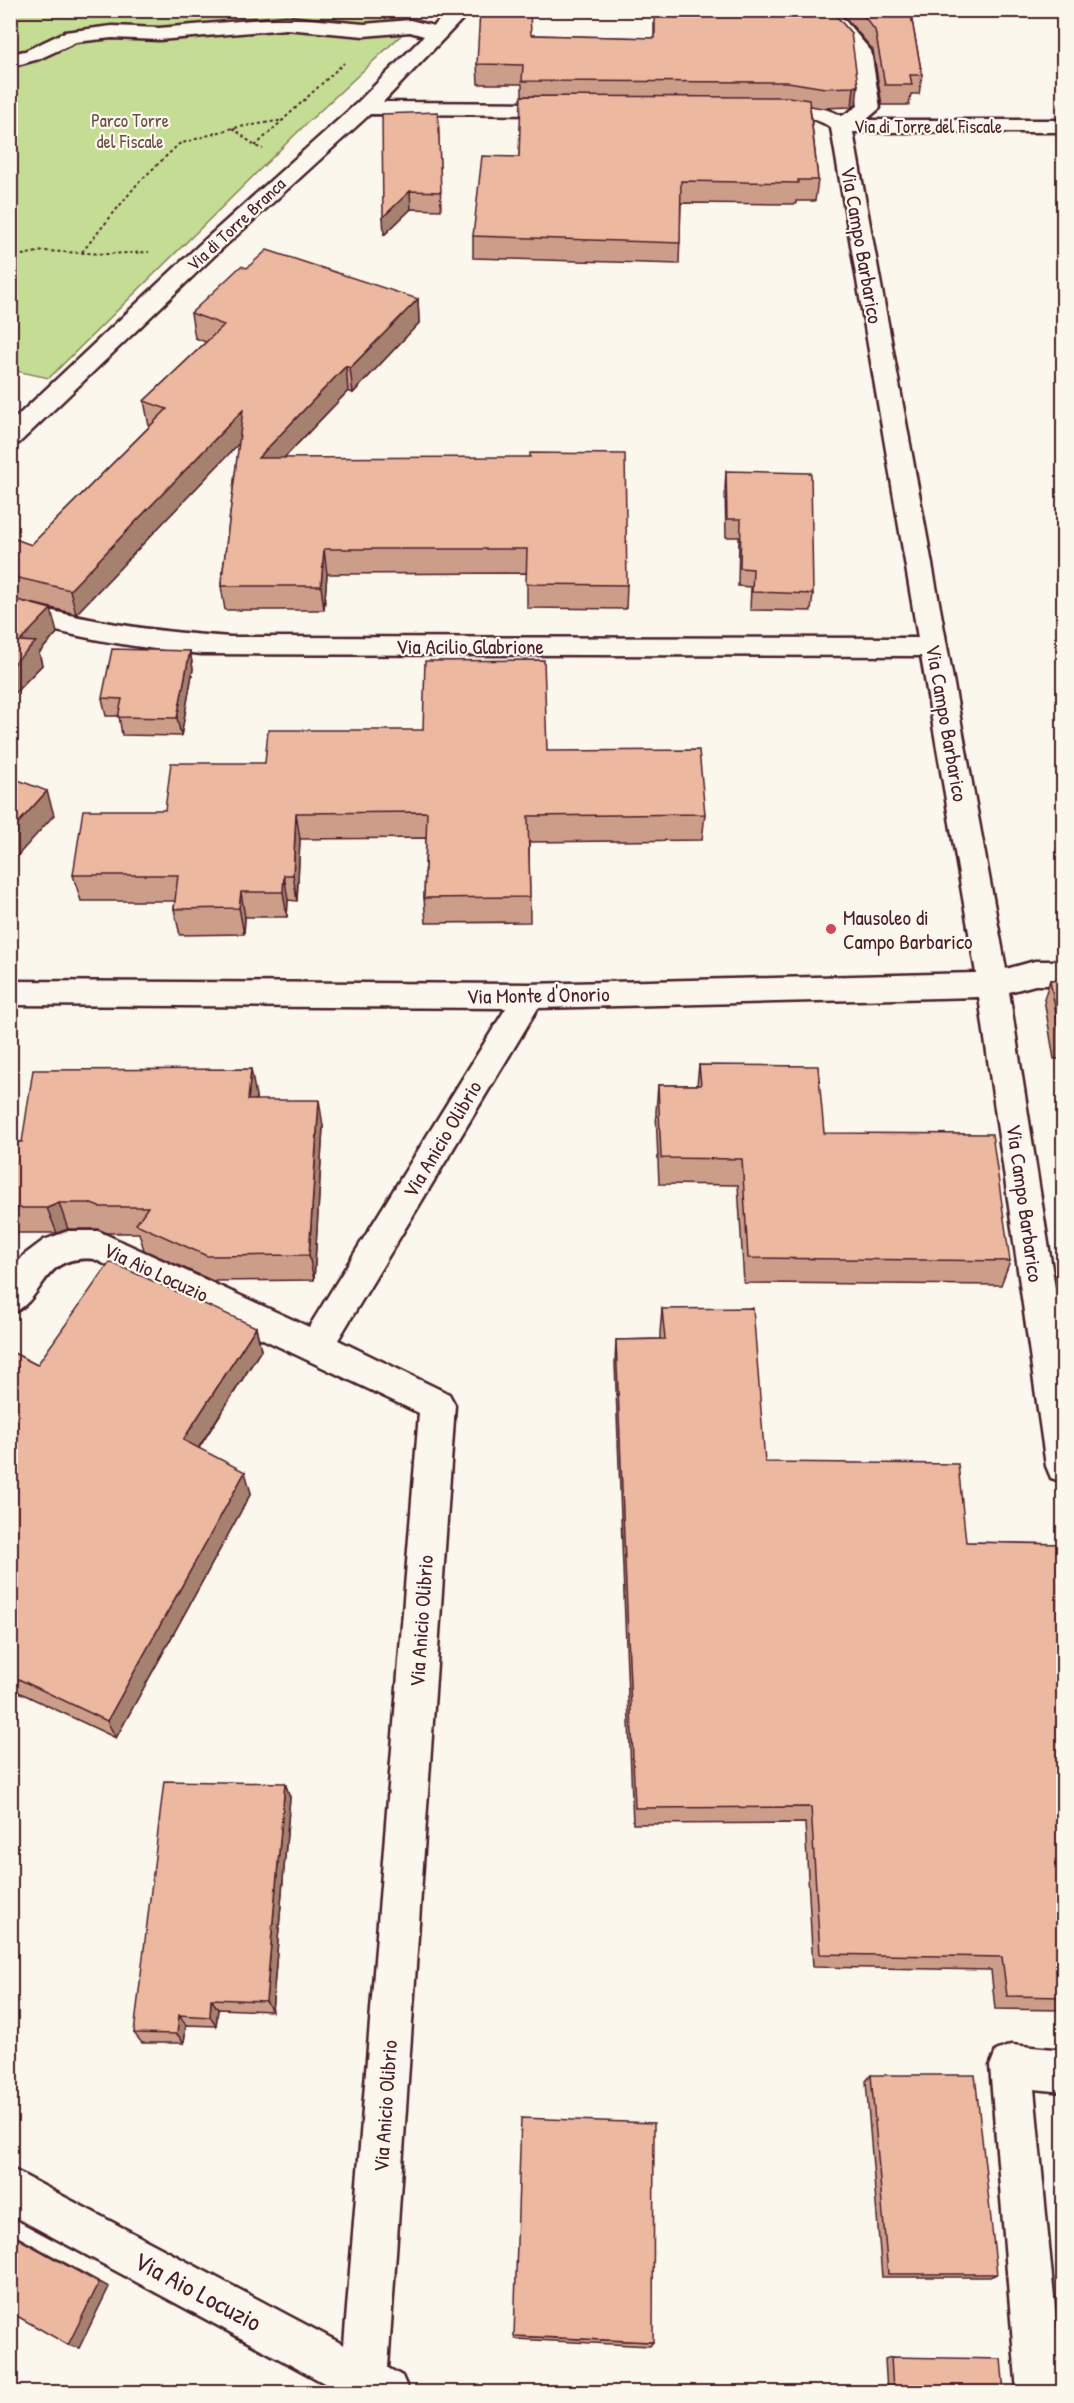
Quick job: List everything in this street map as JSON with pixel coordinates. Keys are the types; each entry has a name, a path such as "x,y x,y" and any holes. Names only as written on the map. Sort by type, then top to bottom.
{"street":[{"name":"Via di Torre Branca","path":"10,437 207,250 364,108 461,10"},
{"path":"825,10 861,51 869,108 841,126"},
{"path":"10,61 32,55 72,36 112,32 159,34 286,23 364,30 411,18 439,33"},
{"path":"364,108 587,109"},
{"name":"Via di Torre del Fiscale","path":"751,110 805,112 828,118 841,126 1064,126"},
{"name":"Via Campo Barbarico","path":"841,126 993,985 1064,1466"},
{"name":"Via Acilio Glabrione","path":"10,609 55,623 117,637 231,646 933,647"},
{"name":"Via Monte d'Onorio","path":"10,993 530,996 993,985 1035,973 1064,973"},
{"name":"Via Anicio Olibrio","path":"375,2387 437,1406 316,1346 530,996"},
{"name":"Via Aio Locuzio","path":"10,1299 31,1270 43,1258 60,1248 89,1243 98,1245 316,1346"},
{"path":"1040,2392 1011,2066 1064,2071"},
{"name":"Via Aio Locuzio","path":"10,2190 375,2387"}],"path":[{"path":"255,146 350,57 364,30"},
{"path":"82,252 138,183 179,144 233,128 284,120"},
{"path":"10,257 44,251 106,254 207,250"}],"green space":[{"name":"Parco Torre del Fiscale","path":"11,11 427,11 307,123 49,378 11,370"}],"building":[{"path":"480,10 530,10 531,35 655,38 655,10 831,10 851,33 858,85 825,88 788,82 522,81 523,65 477,64"},
{"path":"859,10 910,10 922,75 910,75 912,85 885,85 875,30"},
{"path":"521,96 788,97 809,100 818,180 798,180 798,183 681,181 680,243 473,236 482,156 519,157"},
{"path":"438,112 441,192 410,191 383,217 382,114"},
{"path":"267,250 418,299 350,368 346,366 258,458 530,457 530,453 625,454 627,585 526,584 527,549 324,549 321,586 221,586 243,410 70,590 10,576 10,537 31,545 167,409 144,401 224,325 191,313 241,266 247,268"},
{"path":"726,471 811,473 813,594 752,592 753,569 740,568 741,519 727,519"},
{"path":"10,598 51,609 20,641 36,642 10,667"},
{"path":"112,649 190,651 177,718 118,717 122,699 102,698"},
{"path":"544,660 547,751 699,750 705,814 528,816 530,897 424,898 427,812 296,813 293,875 284,875 283,892 241,892 239,908 174,909 178,875 73,875 83,810 165,810 171,763 265,763 268,730 423,730 425,661"},
{"path":"10,777 47,791 10,832"},
{"path":"1050,980 1064,980 1064,1040 1061,1040"},
{"path":"699,1065 818,1066 824,1133 992,1134 1010,1261 748,1258 742,1159 661,1158 658,1085 701,1085"},
{"path":"251,1069 248,1100 319,1100 309,1255 207,1256 136,1224 148,1207 99,1207 89,1203 59,1203 47,1208 10,1208 10,1142 22,1142 33,1070"},
{"path":"110,1262 256,1327 183,1440 245,1472 107,1721 10,1675 10,1351 37,1365"},
{"path":"753,1308 765,1462 958,1464 966,1542 1064,1544 1064,1997 1007,1996 1002,1957 820,1954 811,1807 635,1808 616,1340 665,1339 662,1309"},
{"path":"164,1781 285,1783 266,2001 211,1999 210,2017 179,2015 177,2034 134,2033"},
{"path":"871,2075 975,2075 997,2274 888,2274"},
{"path":"521,2118 654,2123 653,2342 514,2336"},
{"path":"10,2234 99,2283 68,2345 10,2312"},
{"path":"891,2357 1001,2359 1004,2392 893,2392"}],"place":[{"name":"Mausoleo di Campo Barbarico","path":"831,929"}]}
